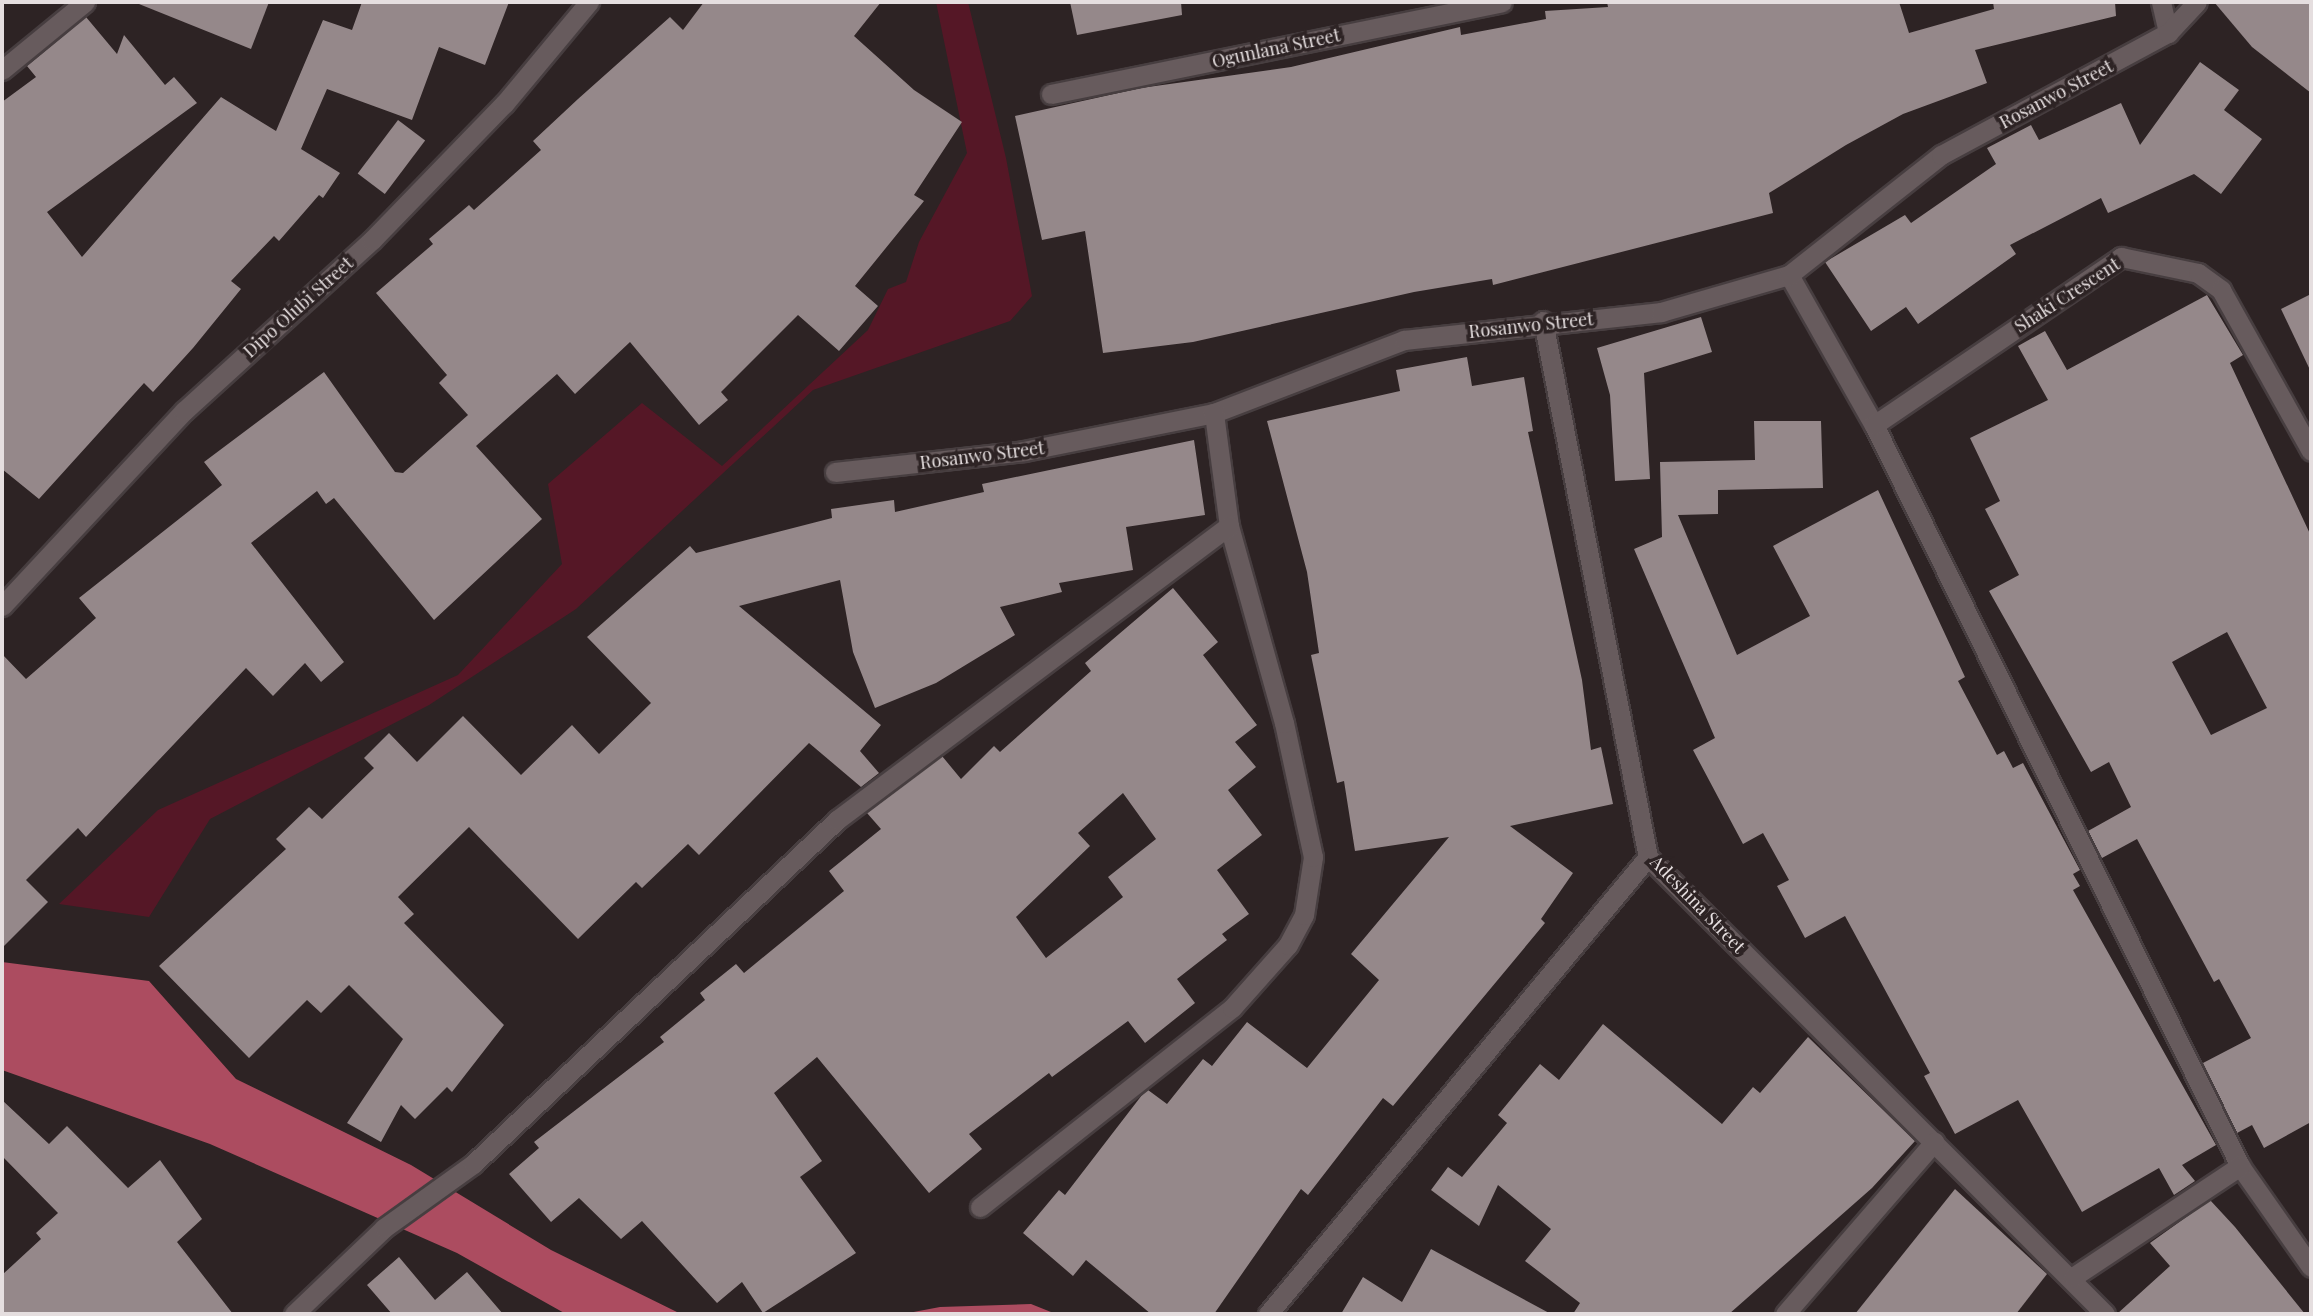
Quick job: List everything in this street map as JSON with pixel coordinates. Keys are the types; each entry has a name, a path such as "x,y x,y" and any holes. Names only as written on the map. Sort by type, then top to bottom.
{"street":[{"path":"2,70 85,2"},
{"name":"Dipo Olubi Street","path":"2,606 184,411 438,172 589,2"},
{"name":"Ogunlana Street","path":"1051,94 1502,2"},
{"path":"2161,2 2168,33"},
{"name":"Rosanwo Street","path":"835,472 1024,451 1214,413 1404,340 1543,321 1661,312 1789,275 1941,155 2168,33 2197,2"},
{"name":"Shaki Crescent","path":"1874,425 2122,257 2198,273 2221,290 2311,451"},
{"path":"1789,275 1874,425 2240,1166 2311,1267"},
{"name":"Adeshina Street","path":"1543,321 1648,857 2073,1277 2105,1314"},
{"path":"980,1207 1232,1008 1288,945 1304,915 1313,858 1284,723 1229,526 1214,413"},
{"path":"294,1314 384,1228 473,1164 837,820 1229,526"},
{"path":"1268,1314 1648,857"},
{"path":"1785,1314 1934,1142"},
{"path":"2073,1277 2240,1166"}],"shaded area":[{"path":"936,2 968,2 1006,158 1032,296 1010,321 813,390 576,609 429,705 210,819 149,917 59,904 158,810 458,675 562,564 548,484 642,403 722,466 868,330 888,289 906,282 919,242 967,153"},
{"path":"2,962 149,981 236,1079 411,1165 551,1250 681,1314 566,1314 457,1253 210,1144 2,1070"},
{"path":"1031,1304 1056,1314 903,1314 940,1307"}],"building":[{"path":"134,2 269,2 251,49"},
{"path":"362,2 509,2 485,65 439,47 412,120 327,89 301,149 340,173 323,198 319,195 279,241 274,236 231,281 241,289 193,348 153,392 144,383 39,499 2,469 2,102 36,77 27,66 86,17 117,54 124,35 165,85 174,77 197,103 47,212 82,257 221,97 276,131 323,20 352,30"},
{"path":"704,2 881,2 854,36 914,90 962,122 914,195 924,201 855,286 878,306 839,351 798,315 721,392 728,400 699,425 630,342 575,394 557,374 476,446 542,519 434,620 334,498 326,504 317,491 251,543 344,662 321,682 305,663 273,696 246,668 86,837 78,828 26,880 48,902 2,948 2,654 26,679 96,618 79,598 222,485 204,462 324,372 395,472 403,473 468,415 439,383 447,375 376,293 433,244 429,239 469,205 474,210 541,150 533,141 670,17 683,30"},
{"path":"1070,2 1181,2 1182,15 1077,35"},
{"path":"1607,2 1899,2 1909,33 1994,9 1993,2 2115,2 2116,16 1975,50 1987,83 1903,114 1846,145 1769,193 1773,213 1493,285 1492,279 1414,292 1193,342 1103,353 1085,231 1042,240 1015,116 1141,88 1291,67 1460,27 1461,35 1546,19 1545,11 1608,7"},
{"path":"2214,2 2311,2 2311,93 2252,47"},
{"path":"2200,62 2239,90 2224,110 2262,139 2221,194 2194,174 2108,213 2101,198 2010,245 2016,254 1918,324 1906,307 1871,331 1825,262 1905,215 1911,223 1996,164 1987,148 2031,125 2039,140 2121,103 2140,145"},
{"path":"398,120 425,140 385,194 358,174"},
{"path":"2311,294 2311,372 2281,309"},
{"path":"2207,295 2243,355 2230,363 2311,536 2311,1122 2264,1148 2252,1125 2237,1133 2203,1063 2251,1038 2219,979 2214,982 2137,839 2102,858 2088,831 2131,807 2109,762 2091,772 1989,591 2019,575 1985,509 2000,501 1970,438 2048,400 2018,346 2045,331 2067,370","holes":["2227,632 2267,708 2211,735 2172,662"]},
{"path":"1701,317 1712,352 1644,373 1650,479 1615,481 1610,395 1597,348"},
{"path":"1467,357 1472,386 1524,377 1533,431 1528,432 1582,680 1591,750 1601,747 1613,804 1510,826 1573,873 1541,919 1545,923 1393,1106 1383,1098 1308,1195 1301,1189 1214,1314 1151,1314 1086,1260 1073,1276 1023,1233 1059,1190 1065,1195 1142,1095 1148,1090 1167,1104 1203,1059 1212,1066 1247,1022 1307,1068 1379,980 1351,954 1449,837 1355,851 1344,781 1337,783 1311,655 1319,653 1307,572 1267,421 1400,391 1396,370"},
{"path":"1754,421 1821,421 1823,488 1718,490 1718,514 1678,515 1737,655 1810,616 1773,546 1878,490 1965,677 1958,681 1997,755 2004,751 2013,768 2023,763 2080,870 2073,874 2080,886 2073,890 2216,1145 2182,1165 2195,1181 2174,1195 2159,1168 2082,1212 2018,1100 1955,1134 1924,1076 1930,1073 1845,916 1805,938 1777,886 1789,880 1763,833 1743,844 1693,750 1715,738 1634,549 1662,537 1660,462 1755,460"},
{"path":"1194,440 1205,515 1126,527 1133,570 1059,583 1062,592 1000,607 1015,635 936,683 875,708 853,652 840,580 739,606 881,725 860,751 879,773 861,787 809,743 699,855 688,844 642,888 636,882 578,939 469,827 398,897 414,914 404,923 504,1025 452,1092 447,1087 415,1119 401,1105 381,1142 347,1123 403,1039 349,985 321,1013 307,1000 249,1058 159,966 286,849 276,839 309,807 322,819 374,768 364,758 389,733 417,762 463,716 521,775 572,725 599,754 651,703 587,637 690,546 696,553 832,518 831,509 894,500 895,512 984,492 982,484"},
{"path":"1173,588 1218,642 1203,655 1257,725 1235,742 1256,767 1228,790 1262,835 1217,870 1249,914 1222,934 1227,940 1177,979 1195,1003 1145,1043 1128,1021 1052,1077 1049,1073 969,1134 982,1149 929,1193 817,1057 774,1093 822,1161 800,1177 856,1253 763,1313 742,1282 717,1303 642,1221 621,1239 579,1198 551,1222 509,1174 539,1148 534,1142 664,1042 660,1037 705,1000 700,993 736,964 744,973 844,891 829,871 881,829 867,813 942,756 961,779 994,746 1000,752 1091,671 1085,663","holes":["1123,793 1156,839 1108,877 1123,897 1046,958 1016,917 1090,846 1078,833"]},
{"path":"1603,1024 1722,1124 1753,1087 1760,1093 1808,1037 1915,1141 1872,1188 1729,1314 1573,1314 1580,1303 1525,1261 1551,1229 1498,1185 1479,1226 1431,1190 1448,1167 1462,1177 1507,1123 1498,1115 1540,1064 1559,1080"},
{"path":"2,1100 49,1144 67,1126 128,1188 160,1160 202,1219 177,1242 233,1314 2,1314 2,1275 41,1239 36,1233 58,1213 2,1156"},
{"path":"1955,1189 2047,1274 2016,1314 1855,1314"},
{"path":"2210,1200 2305,1314 2117,1314 2170,1266 2150,1243"},
{"path":"1431,1249 1551,1314 1341,1314 1363,1277 1402,1302"},
{"path":"399,1257 435,1300 467,1272 503,1314 392,1314 367,1285"}]}
